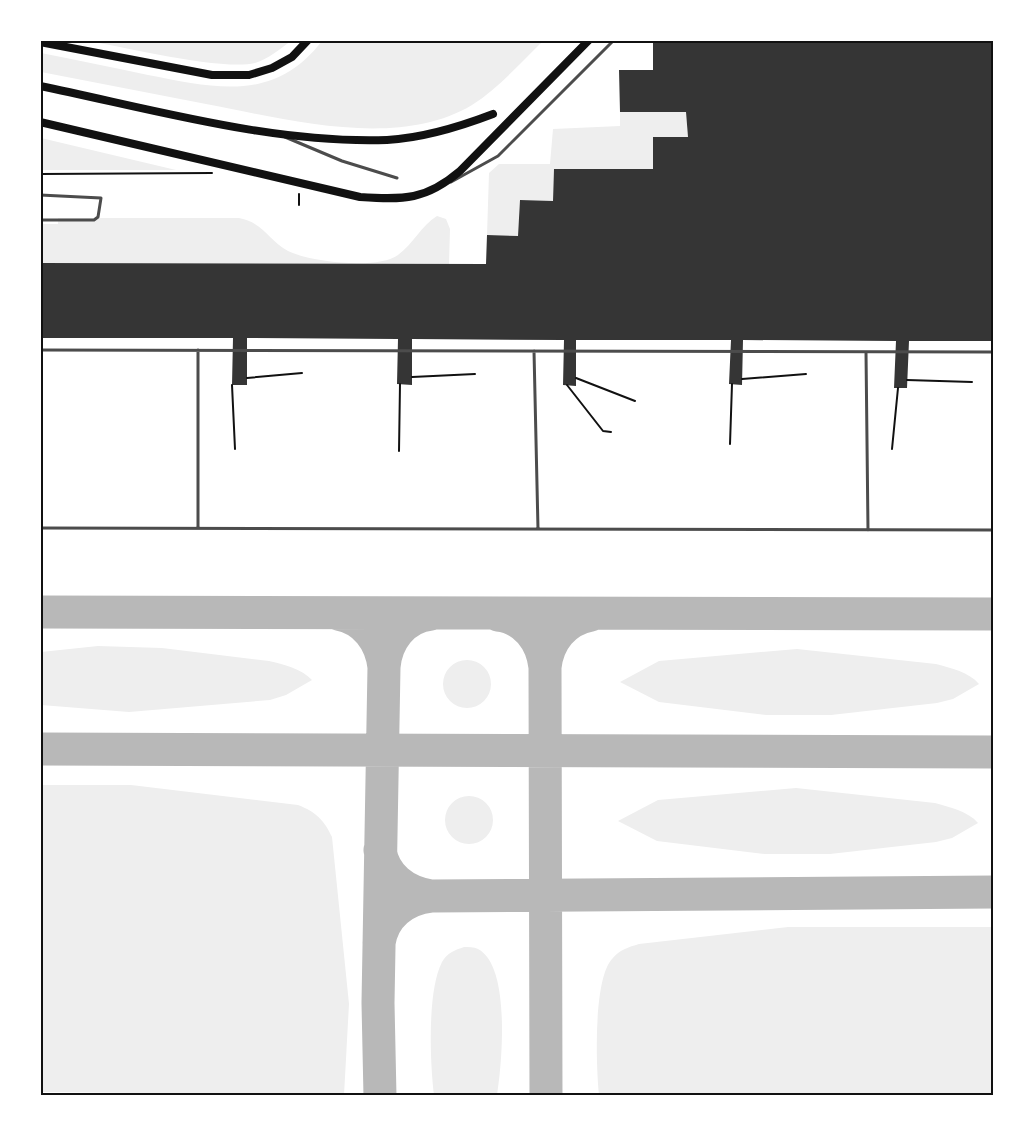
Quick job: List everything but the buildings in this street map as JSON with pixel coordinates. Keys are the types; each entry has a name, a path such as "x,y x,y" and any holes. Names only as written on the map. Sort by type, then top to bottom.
{"main road":[{"path":"40,42 212,75 249,75 272,68 292,57 308,40"},
{"path":"40,122 360,196 410,197 442,186 589,40"},
{"path":"40,86 278,134 388,140 427,135 493,114"}],"lane":[{"path":"442,186 498,156 614,40"},
{"path":"278,134 342,161 398,178"},
{"path":"40,195 101,198 98,217 94,220 40,220"},
{"path":"40,350 993,352"},
{"path":"198,350 198,528"},
{"path":"534,351 538,529"},
{"path":"866,352 868,530"},
{"path":"40,528 993,530"}],"path":[{"path":"40,174 219,173"},
{"path":"299,187 299,205"},
{"path":"247,378 302,373"},
{"path":"412,377 474,374"},
{"path":"742,379 806,374"},
{"path":"576,378 635,400"},
{"path":"908,380 972,382"},
{"path":"399,451 400,384"},
{"path":"730,444 732,384"},
{"path":"232,385 235,448"},
{"path":"567,385 603,431 611,432"},
{"path":"892,449 898,388"}],"shaded area":[{"path":"88,41 291,41 260,61 240,65 198,61"},
{"path":"322,41 543,41 501,83 472,105 442,118 410,126 341,127 306,123 41,72 41,53 197,84 242,86 264,82 284,74 304,61"},
{"path":"620,112 686,112 688,137 653,137 653,169 554,169 553,201 520,200 518,236 487,235 489,173 499,164 550,164 553,129 620,126"},
{"path":"41,138 176,170 41,170"},
{"path":"437,216 446,219 450,229 449,264 41,263 40,224 58,224 58,218 239,218 254,224 281,247 298,255 327,261 360,263 388,260 398,255"},
{"path":"98,646 162,648 269,661 298,670 312,680 286,695 270,700 129,712 41,705 41,652"},
{"path":"797,649 936,664 965,673 979,684 953,699 937,703 831,715 766,715 659,702 620,682 659,661"},
{"path":"462,660 472,660 484,667 491,679 491,689 484,701 472,708 462,708 447,697 443,689 443,679 454,664"},
{"path":"41,785 131,785 298,805 319,817 332,837 349,1004 344,1095 41,1092"},
{"path":"796,788 935,803 964,812 978,823 952,838 936,842 830,854 765,854 657,841 618,821 658,800"},
{"path":"464,796 474,796 486,803 493,815 493,825 486,837 474,844 464,844 449,833 445,825 445,815 456,800"},
{"path":"788,927 993,927 993,1095 599,1095 597,1024 599,1004 606,970 615,956 624,949 639,944"},
{"path":"464,947 478,949 488,959 496,975 502,1017 501,1062 497,1095 434,1095 431,1047 432,1008 437,975 444,959 452,952"}],"taxiway":[{"path":"40,612 994,614"},
{"path":"338,614 364,626 379,648 384,667 388,648 404,625 421,616 431,614"},
{"path":"498,615 516,621 530,632 540,648 545,667 550,649 559,633 573,622 591,615"},
{"path":"380,1096 378,1003 384,667"},
{"path":"545,667 546,1096"},
{"path":"40,749 994,752"},
{"path":"379,943 385,925 396,910 412,901 431,896 413,891 397,881 386,868 380,850"},
{"path":"431,896 994,892"}]}
